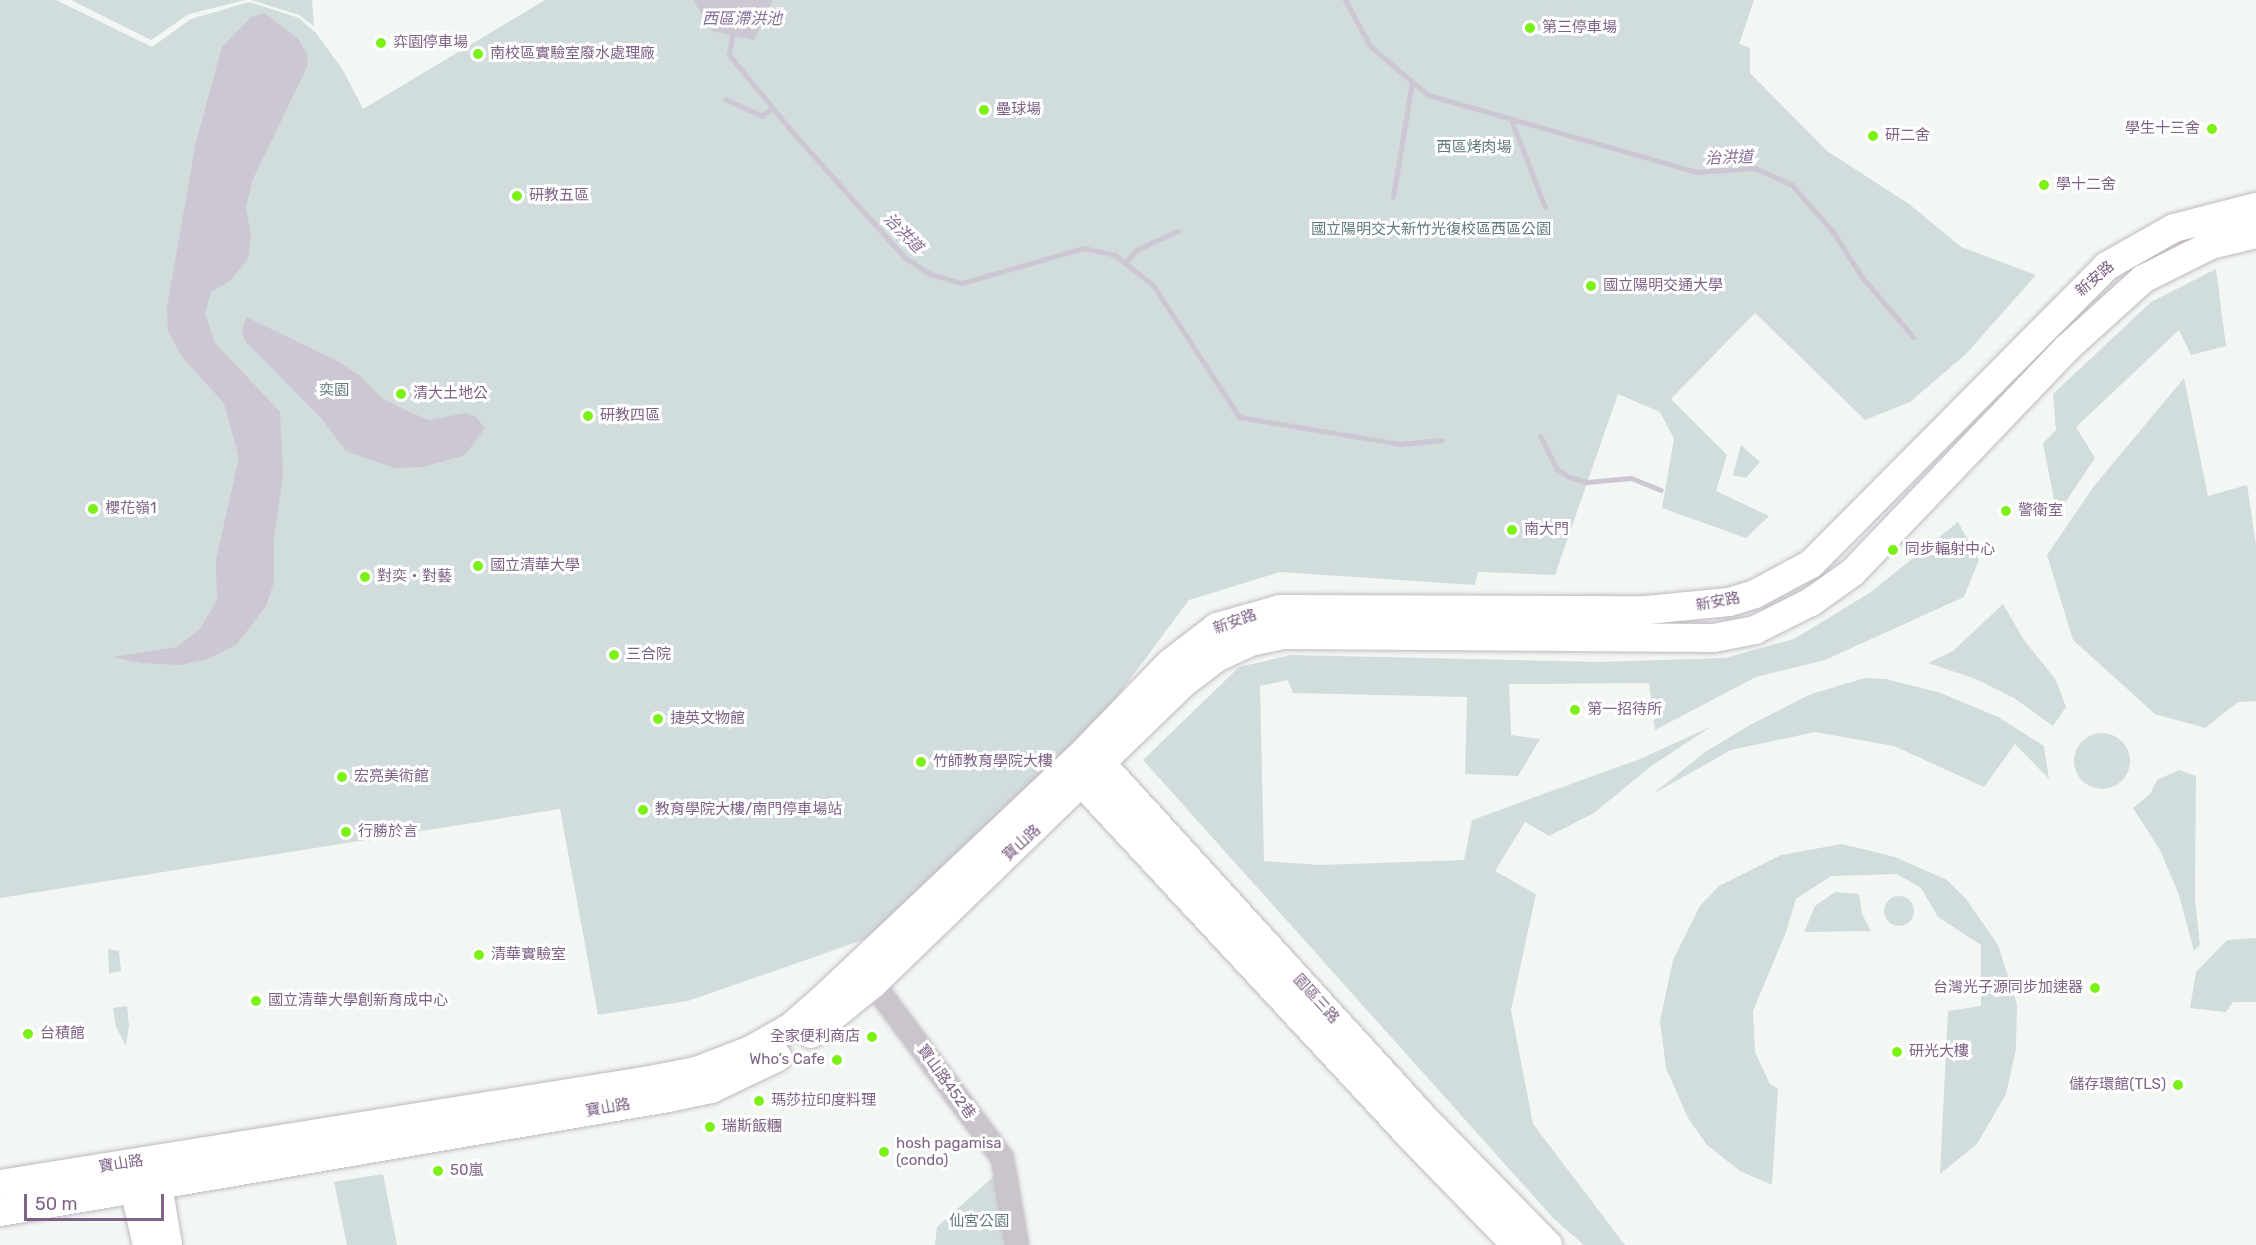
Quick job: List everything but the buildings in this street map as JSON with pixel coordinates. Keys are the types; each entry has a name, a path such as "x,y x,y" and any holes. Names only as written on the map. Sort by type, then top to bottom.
{"street":[{"name":"新安路","path":"1085,766 1196,640 1248,615 1312,608 1647,610 1719,604 1755,594 1796,574 1827,550 2107,266 2174,228 2256,207"},
{"name":"新安路","path":"1085,766 1216,658 1250,642 1282,635 1492,639 1714,638 1755,630 1811,602 1854,572 2118,299 2143,279 2182,256 2256,234"},
{"name":"寶山路","path":"0,1184 144,1174 711,1089 769,1062 805,1039 866,974 1085,766"},
{"name":"園區三路","path":"1085,766 1407,1133 1516,1245"},
{"name":"園區三路","path":"1085,766 1548,1245"},
{"name":"寶山路452巷","path":"866,974 1002,1158 1017,1245"},
{"name":"寶山路","path":"0,1212 144,1174"},
{"path":"144,1174 147,1245"},
{"path":"144,1174 168,1245"}],"green space":[{"path":"0,0 56,0 152,47 191,19 249,2 299,18 316,33 343,70 363,109 545,0 1754,0 1739,44 1750,48 1750,73 1827,151 1909,204 1961,247 2036,275 1966,354 1910,402 1865,420 1755,313 1671,399 1727,455 1716,491 1769,516 1746,538 1662,508 1674,439 1660,412 1618,394 1555,575 1478,572 1475,585 1280,572 1189,600 1105,713 866,939 688,1001 598,1015 560,809 0,898"},
{"path":"71,0 245,0 189,14 151,40"},
{"path":"251,0 312,0 314,26 299,15"},
{"path":"2216,269 2226,346 2191,355 2179,330 2076,427 2095,458 2057,515 2043,443 2056,430 2053,394 2151,302"},
{"path":"2184,378 2208,496 2247,485 2256,545 2256,701 2238,702 2205,728 2155,714 2073,640 2047,555 2094,486"},
{"path":"1741,445 1760,462 1746,478 1733,475"},
{"path":"1958,522 1979,560 1964,597 1825,660 1756,677 1655,730 1649,683 1509,684 1511,735 1540,739 1518,776 1465,774 1467,697 1293,693 1288,680 1260,686 1264,861 1320,865 1464,860 1472,820 1640,759 1712,726 1650,767 1594,813 1549,836 1525,822 1495,871 1536,894 1511,1010 1533,1124 1625,1245 1584,1245 1554,1219 1143,760 1239,667 1291,655 1598,662 1725,658 1794,639 1871,592"},
{"path":"2003,604 2024,640 2056,680 2066,707 2053,726 2014,698 1976,679 1928,663 1953,651"},
{"path":"1865,678 1886,679 1938,692 1998,717 2044,746 2049,779 2015,744 1984,787 1894,746 1815,732 1731,750 1653,794 1705,752 1750,725 1811,694"},
{"path":"2097,733 2107,733 2122,741 2128,750 2130,761 2128,772 2122,781 2107,789 2097,789 2086,784 2079,777 2074,766 2074,756 2079,745 2086,738"},
{"path":"2179,770 2196,776 2195,900 2200,945 2194,951 2179,895 2160,850 2133,808 2150,794 2157,780"},
{"path":"1842,844 1895,857 1947,880 1966,899 1998,945 2017,1004 2016,1049 2006,1094 1977,1144 1940,1174 1948,1011 1981,1006 1981,945 1938,917 1921,888 1897,874 1831,876 1796,899 1786,932 1753,1011 1755,1052 1770,1084 1778,1089 1772,1185 1740,1171 1707,1145 1688,1118 1666,1068 1660,1021 1673,960 1700,906 1719,886 1781,855"},
{"path":"1835,892 1859,894 1862,914 1871,931 1804,932 1815,906"},
{"path":"1899,896 1910,900 1914,911 1910,922 1899,926 1888,922 1884,911 1888,900"},
{"path":"2256,938 2256,1002 2233,1002 2226,1012 2190,1008 2196,972 2227,940"},
{"path":"108,949 119,951 121,971 109,973"},
{"path":"127,1006 129,1026 126,1046 116,1027 113,1008"},
{"path":"383,1174 397,1245 347,1245 334,1182"},
{"name":"仙宮公園","path":"994,1176 1009,1245 935,1245 937,1227"}],"water":[{"name":"西區滯洪池","path":"693,0 773,0 754,40 712,31"},
{"path":"265,13 298,39 307,54 308,65 253,179 246,207 251,237 248,259 230,281 211,292 205,313 215,343 280,412 283,474 274,538 274,582 266,606 237,644 208,659 181,665 142,663 113,657 177,647 200,629 217,600 216,560 239,458 224,403 182,357 168,331 167,307 196,142 222,47 251,17"},
{"path":"246,317 337,361 359,375 382,398 407,411 429,420 466,413 475,416 485,428 465,455 423,467 394,468 346,451 322,419 245,341 242,332"}],"waterway":[{"name":"治洪道","path":"1345,0 1370,46 1428,95 1696,172 1755,168 1792,185 1833,232 1862,277 1913,337"},
{"name":"治洪道","path":"732,36 729,55 795,135 904,257 930,274 962,283 1083,248 1115,255 1153,285 1239,417 1400,444 1442,440"},
{"name":"治洪道","path":"1393,197 1412,82"},
{"name":"治洪道","path":"725,99 762,116 772,108"},
{"name":"治洪道","path":"1512,122 1545,207"},
{"name":"治洪道","path":"1125,263 1136,250 1178,231"},
{"path":"1540,436 1557,469 1569,477 1587,482 1631,478 1661,490"}],"place":[{"name":"第三停車場","path":"1530,28"},
{"name":"弈園停車場","path":"381,43"},
{"name":"南校區實驗室廢水處理廠","path":"478,54"},
{"name":"壘球場","path":"984,110"},
{"name":"學生十三舍","path":"2212,129"},
{"name":"研二舍","path":"1873,136"},
{"name":"學十二舍","path":"2044,185"},
{"name":"研教五區","path":"517,196"},
{"name":"國立陽明交通大學","path":"1591,286"},
{"name":"清大土地公","path":"401,394"},
{"name":"研教四區","path":"588,416"},
{"name":"櫻花嶺1","path":"93,509"},
{"name":"警衛室","path":"2006,511"},
{"name":"南大門","path":"1512,530"},
{"name":"同步輻射中心","path":"1893,550"},
{"name":"國立清華大學","path":"478,566"},
{"name":"對奕‧對藝","path":"365,577"},
{"name":"三合院","path":"614,655"},
{"name":"第一招待所","path":"1575,710"},
{"name":"捷英文物館","path":"658,719"},
{"name":"竹師教育學院大樓","path":"921,762"},
{"name":"宏亮美術館","path":"342,777"},
{"name":"教育學院大樓/南門停車場站","path":"643,810"},
{"name":"行勝於言","path":"346,832"},
{"name":"清華實驗室","path":"479,955"},
{"name":"台灣光子源同步加速器","path":"2095,988"},
{"name":"國立清華大學創新育成中心","path":"256,1001"},
{"name":"台積館","path":"28,1034"},
{"name":"全家便利商店","path":"872,1037"},
{"name":"研光大樓","path":"1897,1052"},
{"name":"Who’s Cafe","path":"837,1060"},
{"name":"儲存環館(TLS)","path":"2178,1085"},
{"name":"瑪莎拉印度料理","path":"759,1101"},
{"name":"瑞斯飯糰","path":"710,1127"},
{"name":"hosh pagamisa (condo)","path":"884,1152"},
{"name":"50嵐","path":"438,1171"}],"park label":[{"name":"西區烤肉場","path":"1474,148"},
{"name":"國立陽明交大新竹光復校區西區公園","path":"1431,230"},
{"name":"奕園","path":"334,391"}]}
